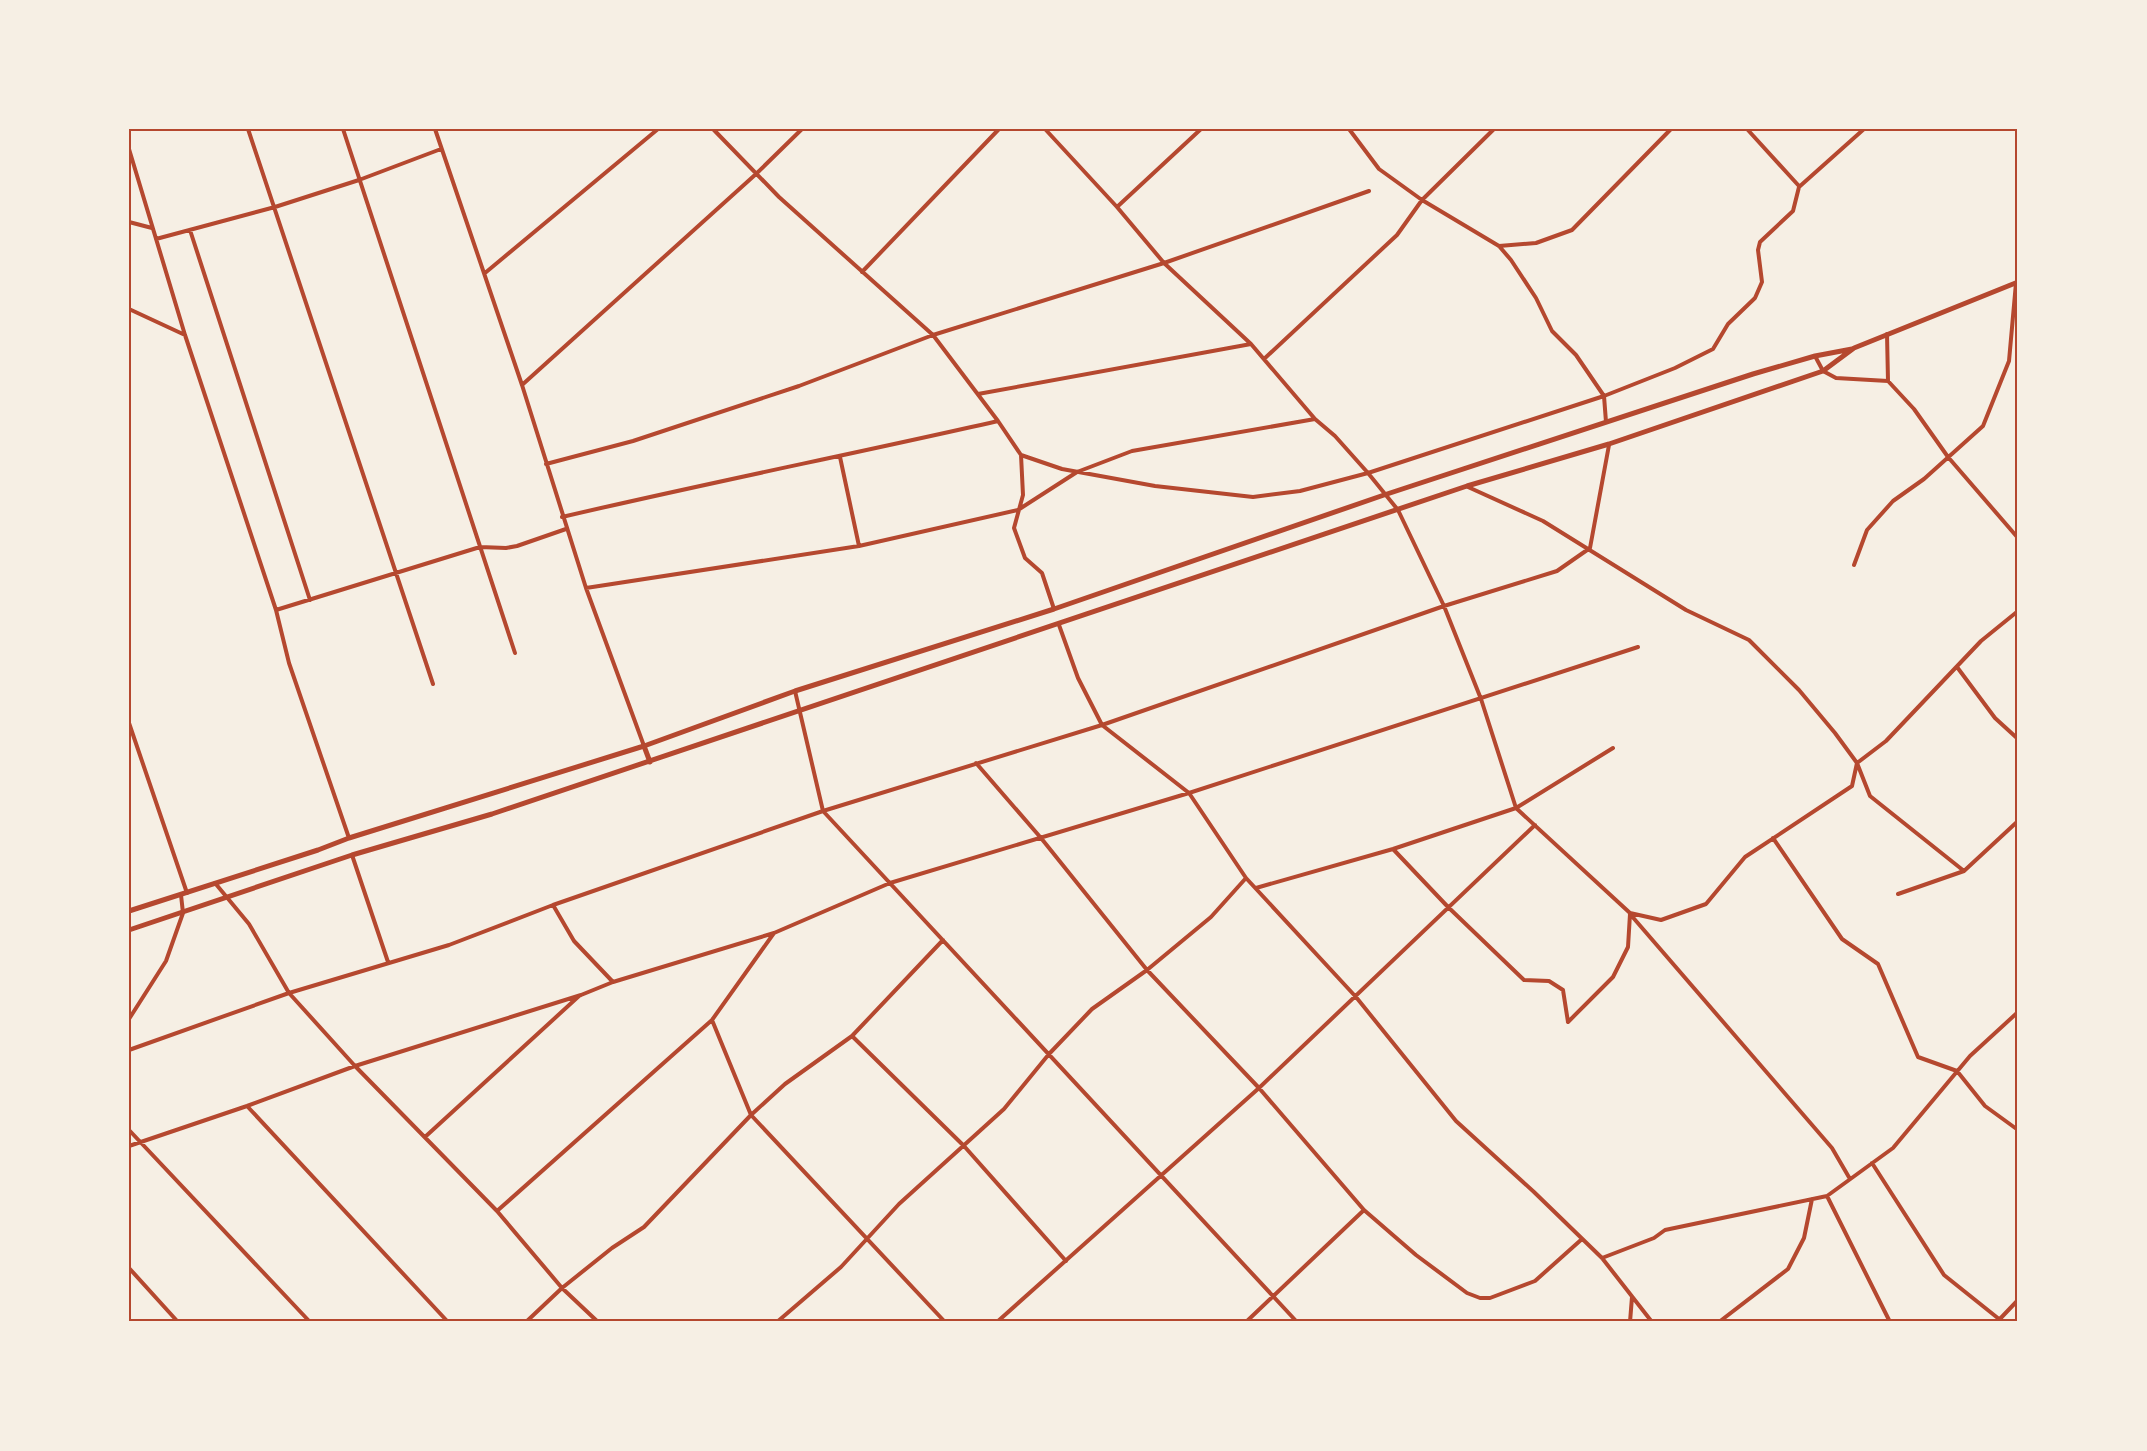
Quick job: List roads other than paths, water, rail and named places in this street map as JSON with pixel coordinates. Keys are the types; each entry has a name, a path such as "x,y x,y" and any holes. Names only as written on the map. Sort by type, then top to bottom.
{"main road":[{"path":"129,930 352,855 492,814 650,762 801,709 1059,625 1467,486 1609,444 1823,371 1854,348 2017,282"},
{"path":"129,911 349,838 644,746 795,691 1054,609 1384,495 1606,422 1815,356 1854,348"},
{"path":"644,746 650,762"}],"street":[{"path":"248,129 433,684"},
{"path":"343,129 515,654"},
{"path":"435,129 522,385 585,588 644,746"},
{"path":"485,273 658,129"},
{"path":"713,129 778,197 933,335 998,421 1021,456 1023,495 1014,528 1025,558 1042,573 1054,609"},
{"path":"522,385 756,174 802,129"},
{"path":"862,272 999,129"},
{"path":"1045,129 1164,263 1251,344 1315,419 1335,436 1368,472 1398,510 1444,606 1480,699 1516,808 1630,913 1832,1148 1850,1179"},
{"path":"1116,207 1201,129"},
{"path":"1348,129 1379,169 1422,200 1499,246 1536,298 1552,331 1576,355 1604,396 1606,422"},
{"path":"1264,359 1397,235 1422,200 1494,129"},
{"path":"1499,246 1536,243 1572,230 1671,129"},
{"path":"1747,129 1799,187"},
{"path":"1021,456 1062,469 1155,486 1253,497 1300,491 1368,472 1604,396 1675,368 1713,349 1728,324 1755,298 1762,282 1758,250 1760,242 1793,211 1799,187 1864,129"},
{"path":"129,149 185,335 276,610 289,663 349,838"},
{"path":"156,239 275,207 359,180 441,149"},
{"path":"546,464 633,441 799,386 933,335 1164,263 1369,191"},
{"path":"129,222 152,228"},
{"path":"190,230 310,600"},
{"path":"1854,565 1867,530 1893,501 1924,479 1983,426 2009,361 2017,282"},
{"path":"129,309 185,335"},
{"path":"1887,333 1888,381 1914,409 1948,457 2018,538"},
{"path":"978,394 1251,344"},
{"path":"1815,356 1823,371 1836,378 1888,381"},
{"path":"585,588 859,546 1018,510 1077,472 1132,451 1315,419"},
{"path":"562,516 998,421"},
{"path":"129,1050 289,993 449,945 553,905 823,811 1102,725 1444,606 1557,571 1590,548 1609,444"},
{"path":"840,457 859,546"},
{"path":"1467,486 1543,521 1590,548 1686,610 1749,640 1799,690 1857,763 1870,796 1964,871"},
{"path":"276,610 480,547 517,546 566,529"},
{"path":"1630,913 1661,920 1706,904 1745,857 1852,786 1857,763 1886,741 1981,641 2018,611"},
{"path":"1059,625 1078,678 1102,725 1189,793 1246,878 1356,997 1456,1121 1602,1258 1652,1322"},
{"path":"129,1146 356,1066 581,995 612,982 774,933 890,883 1189,793 1638,647"},
{"path":"1957,667 1995,718 2018,739"},
{"path":"795,691 823,811 1297,1322"},
{"path":"129,723 184,894 183,913 166,961 129,1019"},
{"path":"1256,888 1393,849 1516,808 1613,748"},
{"path":"976,764 1041,838 1147,970 1259,1088 1364,1210 1416,1255 1467,1293 1480,1298 1490,1298 1534,1281 1582,1239"},
{"path":"1898,894 1964,871 2018,821"},
{"path":"997,1322 1259,1088 1535,825"},
{"path":"1773,838 1842,939 1878,964 1918,1057 1957,1071 1985,1106 2018,1130"},
{"path":"1393,849 1448,907 1524,980 1549,981 1563,990 1568,1023 1613,977 1628,947 1630,913"},
{"path":"352,855 388,962"},
{"path":"777,1322 841,1267 899,1204 1004,1109 1049,1054 1092,1009 1147,970 1211,917 1246,878"},
{"path":"215,883 249,924 289,993 356,1066 497,1211 562,1288 598,1322"},
{"path":"553,905 574,941 612,982"},
{"path":"497,1211 712,1020 774,933"},
{"path":"526,1322 562,1288 612,1248 644,1227 785,1084 852,1036 943,940"},
{"path":"425,1137 581,995"},
{"path":"1602,1258 1654,1238 1665,1230 1827,1196 1893,1148 1970,1056 2018,1012"},
{"path":"712,1020 751,1116 945,1322"},
{"path":"852,1036 964,1146 1066,1261"},
{"path":"247,1106 448,1322"},
{"path":"129,1130 310,1322"},
{"path":"1872,1163 1944,1275 1998,1321 2018,1300"},
{"path":"1827,1196 1890,1322"},
{"path":"1719,1322 1788,1269 1804,1238 1812,1199"},
{"path":"1246,1322 1364,1210"},
{"path":"129,1268 178,1322"},
{"path":"1630,1322 1632,1296"}]}
